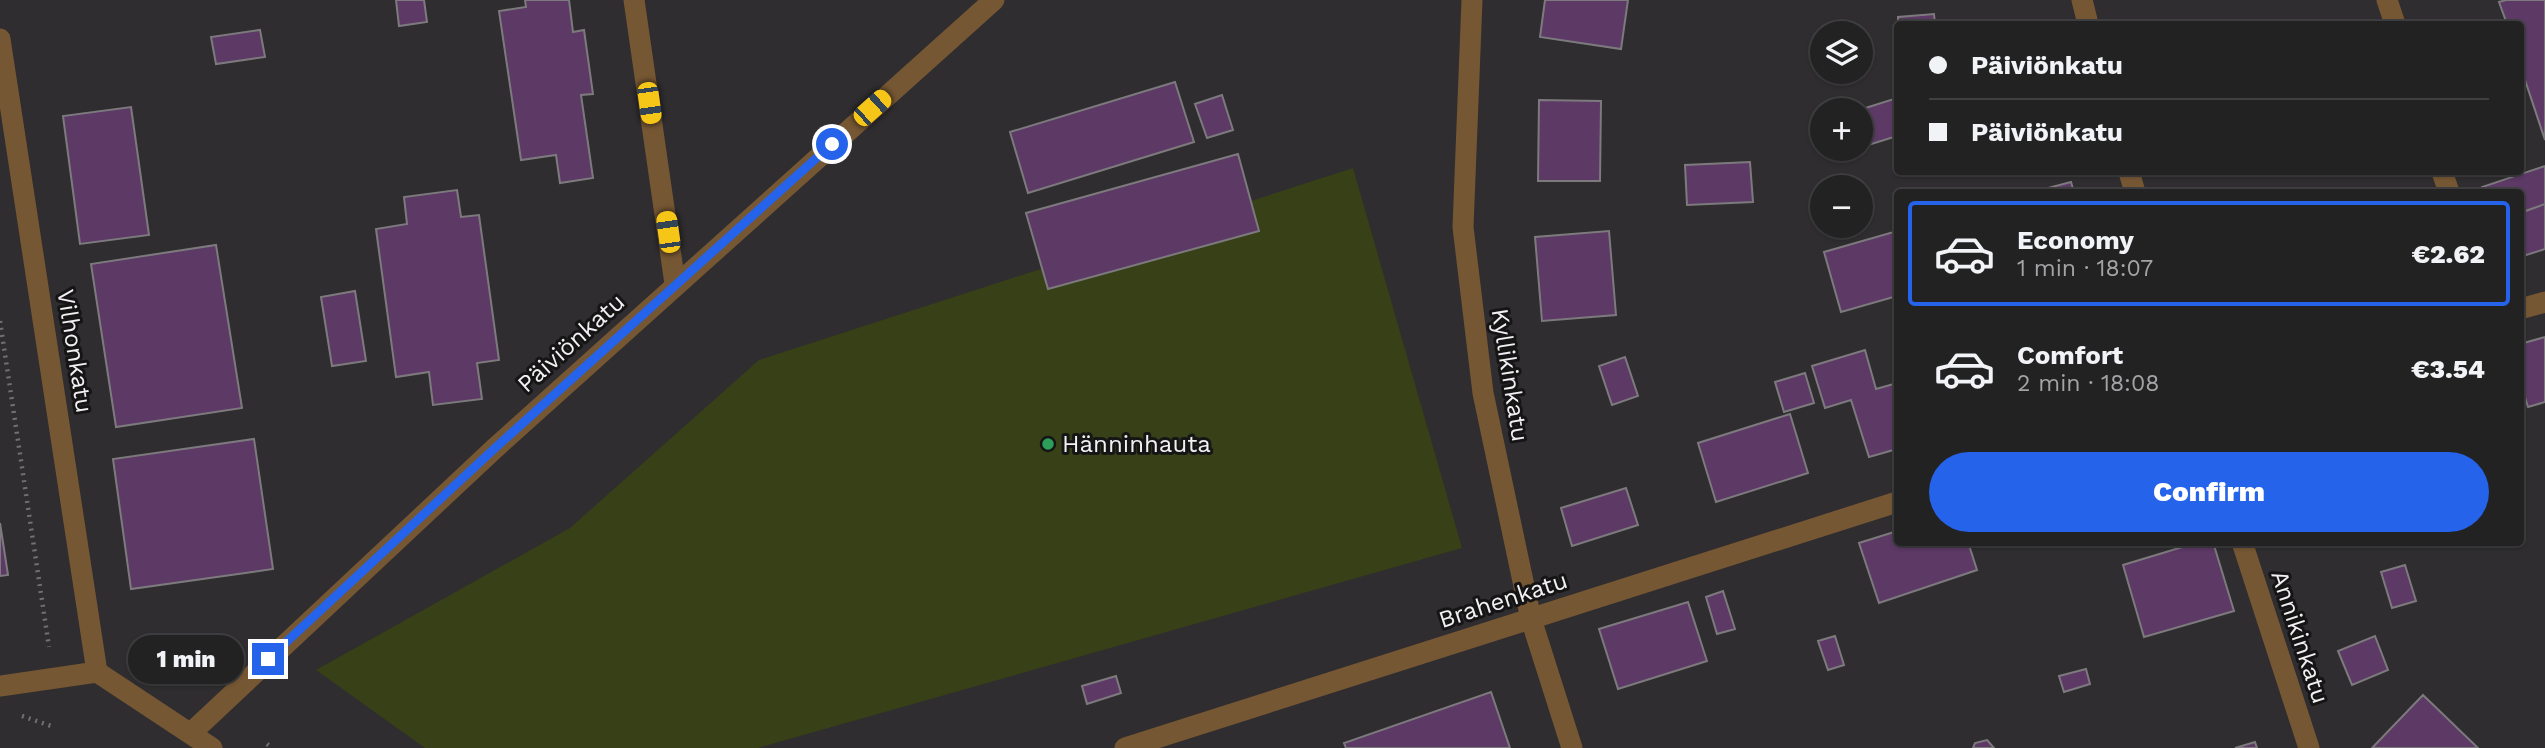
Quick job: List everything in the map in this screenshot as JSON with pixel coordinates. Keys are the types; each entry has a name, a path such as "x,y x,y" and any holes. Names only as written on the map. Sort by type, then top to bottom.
{"street":[{"path":"634,0 675,284"},
{"name":"Päiviönkatu","path":"191,733 318,611 675,284 994,0"},
{"name":"Kyllikinkatu","path":"1472,0 1463,227 1483,393 1531,619 1572,748"},
{"path":"2082,0 2087,21"},
{"path":"2387,0 2394,21"},
{"name":"Vilhonkatu","path":"0,39 97,672"},
{"path":"2524,308 2545,302"},
{"name":"Brahenkatu","path":"1125,748 1894,503"},
{"name":"Annikinkatu","path":"2243,546 2309,748"},
{"path":"0,686 97,672 212,748"}],"path":[{"path":"0,321 49,651 47,679"},
{"path":"16,714 54,727"},
{"path":"267,744 272,748"}],"green space":[{"name":"Hänninhauta","path":"1353,168 1462,548 758,748 425,748 316,670 570,528 759,360"}],"building":[{"path":"396,0 424,0 427,22 399,26"},
{"path":"525,0 569,0 573,32 584,30 593,94 581,95 593,178 560,183 556,155 521,160 499,11 526,7"},
{"path":"1545,0 1628,0 1621,49 1540,37"},
{"path":"2545,0 2545,140 2524,77 2524,21 2506,21 2499,2"},
{"path":"1934,14 1935,21 1898,21 1898,17"},
{"path":"260,30 265,57 216,64 211,37"},
{"path":"1175,82 1194,142 1028,193 1010,132"},
{"path":"1222,95 1233,130 1207,138 1195,104"},
{"path":"1894,99 1894,137 1873,144 1873,106"},
{"path":"1539,100 1601,101 1600,181 1538,181"},
{"path":"131,107 149,235 80,244 63,116"},
{"path":"1238,154 1259,231 1048,289 1026,213"},
{"path":"1750,162 1753,202 1687,205 1685,165"},
{"path":"2545,166 2545,204 2524,212 2524,189 2482,187 2524,175"},
{"path":"2071,182 2073,189 2044,189"},
{"path":"457,190 461,217 479,215 499,360 477,363 482,399 433,405 429,372 396,377 376,229 407,224 404,197"},
{"path":"2545,204 2545,249 2524,256 2524,212"},
{"path":"1609,231 1616,315 1542,321 1535,237"},
{"path":"1894,232 1894,297 1841,312 1824,252"},
{"path":"216,245 242,408 116,427 91,264"},
{"path":"355,291 366,361 332,366 321,297"},
{"path":"2545,337 2545,402 2528,407 2524,394 2524,343"},
{"path":"1865,350 1876,389 1894,384 1894,450 1869,457 1851,400 1825,408 1812,366"},
{"path":"1625,357 1638,396 1612,405 1599,366"},
{"path":"1805,373 1814,403 1784,412 1775,382"},
{"path":"1790,414 1808,473 1716,502 1698,443"},
{"path":"254,439 273,569 131,589 113,459"},
{"path":"1626,488 1638,525 1572,546 1561,508"},
{"path":"0,523 8,575 0,576"},
{"path":"1894,532 1894,546 1969,546 1977,570 1879,603 1859,543"},
{"path":"2186,546 2214,546 2234,611 2144,637 2123,565"},
{"path":"2405,565 2416,601 2392,608 2381,572"},
{"path":"1723,591 1735,629 1717,634 1706,597"},
{"path":"1688,602 1707,661 1618,689 1599,629"},
{"path":"1835,636 1844,665 1828,670 1818,641"},
{"path":"2375,636 2388,670 2352,685 2338,651"},
{"path":"2086,669 2090,684 2064,692 2059,676"},
{"path":"1116,676 1121,693 1087,704 1082,686"},
{"path":"1491,692 1510,748 1346,748 1344,743"},
{"path":"2423,695 2478,748 2372,748"},
{"path":"1987,740 1994,748 1973,748 1975,743"},
{"path":"2255,742 2257,748 2235,748"}],"place":[{"name":"Hänninhauta","path":"1048,444"}],"route":[{"path":"268,659 494,449 832,144"}]}
